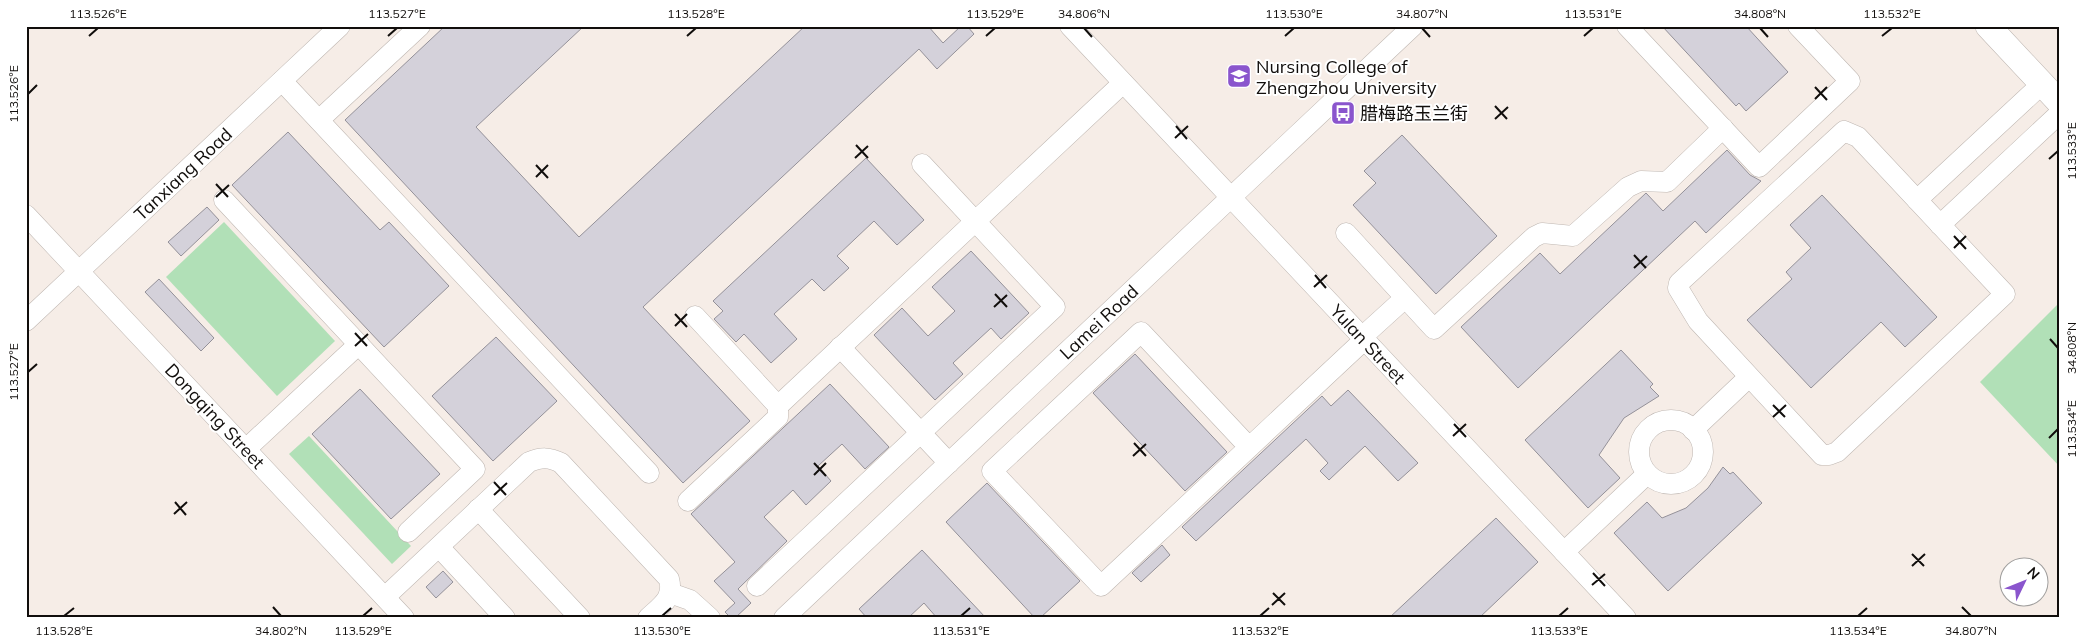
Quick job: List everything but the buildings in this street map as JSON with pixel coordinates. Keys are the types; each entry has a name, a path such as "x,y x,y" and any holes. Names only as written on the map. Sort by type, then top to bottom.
{"main road":[{"path":"1988,26 2060,103"}],"street":[{"name":"Tanxiang Road","path":"26,321 340,26"},
{"path":"319,120 420,26"},
{"name":"Lamei Road","path":"784,618 1413,26"},
{"path":"1627,26 1759,167 1850,82 1798,26"},
{"name":"Yulan Street","path":"1083,31 1123,83 1626,618"},
{"path":"282,80 649,473"},
{"path":"778,406 1123,83"},
{"path":"1917,200 2042,84"},
{"path":"1940,225 2060,113"},
{"path":"1346,234 1434,329 1534,237 1542,233 1573,236 1628,186 1640,181 1667,182 1723,128"},
{"path":"1844,131 1858,137 1940,225 2005,294 1837,452 1829,455 1822,455 1698,321 1678,288 1679,283 1844,131"},
{"path":"756,586 1055,307 922,164"},
{"path":"224,200 475,469 408,532"},
{"name":"Dongqing Street","path":"26,215 404,618"},
{"path":"1249,448 1141,332 992,471 1101,586 1249,448 1405,298"},
{"path":"688,501 778,417 778,406 694,316"},
{"path":"246,449 359,344"},
{"path":"840,348 948,463"},
{"path":"1693,430 1749,376"},
{"path":"1675,420 1683,422 1693,430 1701,441 1702,457 1700,465 1690,478 1675,484 1666,484 1658,482 1647,474 1641,465 1638,448 1644,433 1650,427 1658,422 1675,420"},
{"path":"385,597 529,462 541,458 550,458 561,463 669,579 671,588 668,599 648,618"},
{"path":"1564,552 1647,474"},
{"path":"478,509 580,618"},
{"path":"439,547 505,618"},
{"path":"670,593 690,600 710,618"}],"green space":[{"path":"224,222 335,341 277,396 166,277"},
{"path":"2060,302 2060,467 1980,382"},
{"path":"309,436 411,546 392,564 289,454"}],"place":[{"name":"Nursing College of Zhengzhou University","path":"1239,76"},
{"name":"腊梅路玉兰街","path":"1343,113"}]}
